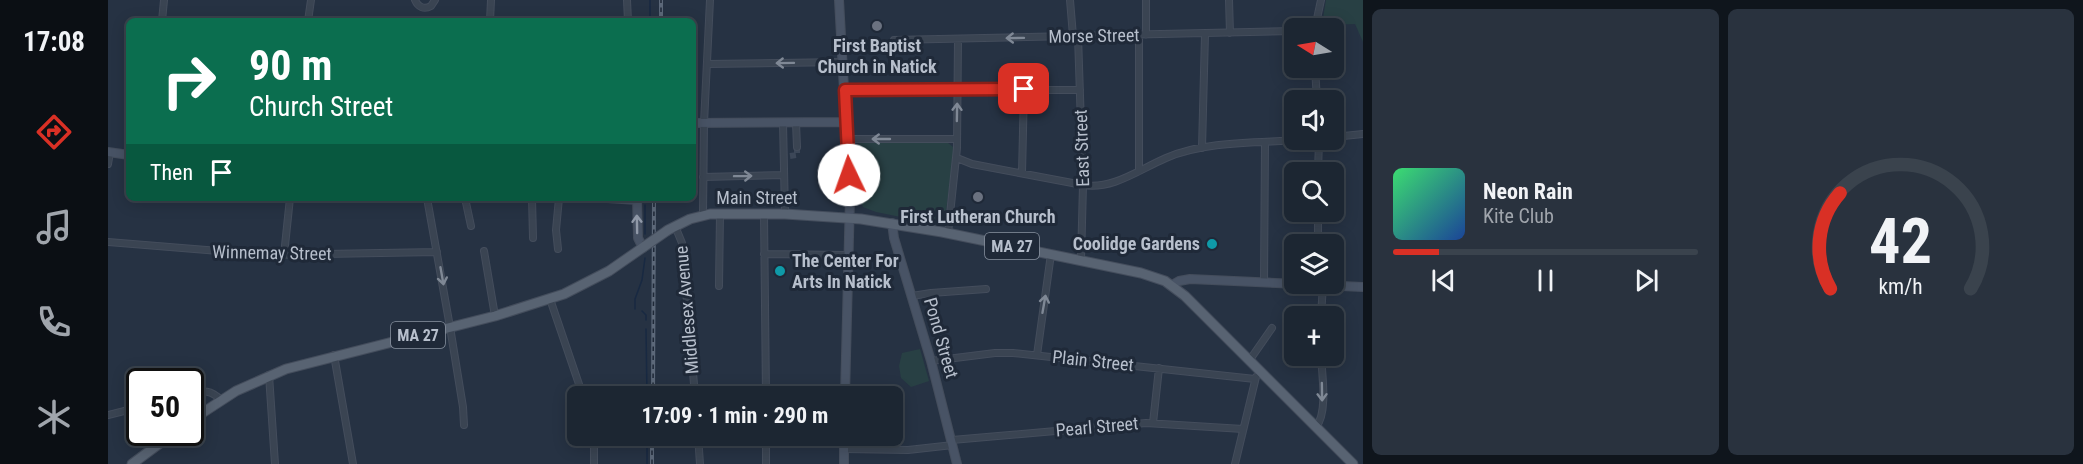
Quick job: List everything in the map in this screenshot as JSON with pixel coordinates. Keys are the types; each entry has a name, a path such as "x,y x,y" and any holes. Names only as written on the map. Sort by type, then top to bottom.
{"main road":[{"name":"Main Street","path":"672,228 703,215 785,214 850,217"},
{"name":"MA 27","path":"850,217 948,233 1081,260 1150,275 1172,285 1249,361 1257,375 1316,427 1353,464"},
{"name":"MA 27","path":"204,412 269,375 293,366 495,316 550,299 599,277 672,228"},
{"path":"132,464 156,446"}],"street":[{"path":"162,18 164,0"},
{"path":"308,18 311,0"},
{"path":"415,0 419,6 425,8 431,6 435,0"},
{"path":"490,18 491,0"},
{"path":"627,0 628,18"},
{"path":"703,215 704,123 710,0"},
{"path":"839,0 850,217 845,386"},
{"name":"East Street","path":"1070,0 1080,90 1083,185 1081,260"},
{"path":"1139,171 1146,0"},
{"path":"1229,0 1230,33"},
{"path":"1317,18 1321,0"},
{"name":"Morse Street","path":"894,40 1284,31"},
{"path":"1202,147 1205,34"},
{"path":"948,233 957,158 958,39"},
{"path":"706,64 843,62"},
{"path":"1022,173 1024,89"},
{"path":"845,90 1080,90"},
{"path":"696,123 846,122"},
{"path":"783,123 787,157 784,175 785,214"},
{"path":"796,123 796,147"},
{"path":"1344,136 1363,134"},
{"path":"847,139 957,139"},
{"path":"957,158 972,164 1083,185 1106,185 1170,156 1202,147 1284,141"},
{"path":"1264,282 1265,142"},
{"path":"108,164 109,152 126,154"},
{"path":"703,177 784,175"},
{"path":"284,255 290,201"},
{"path":"428,201 450,327 464,425"},
{"path":"466,201 471,226"},
{"path":"532,201 533,238"},
{"path":"558,249 556,231 559,201"},
{"path":"637,201 638,238 644,247"},
{"path":"719,286 720,214"},
{"path":"764,214 766,386"},
{"name":"Pond Street","path":"892,223 894,238 931,361 957,464"},
{"name":"Middlesex Avenue","path":"672,228 682,243 694,386"},
{"name":"Winnemay Street","path":"108,242 221,253 284,255 437,252"},
{"path":"484,251 495,316"},
{"path":"764,254 848,255"},
{"path":"1037,355 1051,254"},
{"path":"1172,285 1188,279 1284,283"},
{"path":"1344,286 1363,287"},
{"path":"912,296 931,292 986,289"},
{"path":"550,299 580,386"},
{"path":"1249,361 1272,328"},
{"name":"Plain Street","path":"931,361 995,353 1257,375"},
{"path":"334,355 353,464"},
{"path":"1316,427 1321,420 1323,409 1321,366"},
{"path":"1153,423 1159,368"},
{"path":"269,375 275,464"},
{"path":"1235,464 1257,375"},
{"path":"204,391 212,392 221,400"},
{"path":"108,415 126,410"},
{"name":"Pearl Street","path":"844,449 908,450 953,442 1153,423 1243,429"},
{"path":"594,446 594,464"},
{"path":"699,446 700,464"},
{"path":"766,446 766,464"},
{"path":"844,449 844,464"}],"green space":[{"path":"1326,0 1363,0 1363,42 1355,24 1344,24 1344,18 1323,18"},
{"path":"860,143 948,143 953,147 945,219 940,225 876,212 863,207 859,197 856,151"},
{"path":"920,349 929,381 911,387 901,378 899,366 902,353"}],"waterway":[{"path":"650,0 650,18"},
{"path":"645,205 645,234"},
{"path":"635,309 635,299 642,280 645,258"},
{"path":"642,311 646,315 646,320"},
{"path":"646,329 647,386"},
{"path":"647,446 647,464"}],"tunnel":[{"path":"790,156 797,155 797,147"}],"railway":[{"path":"661,0 661,18"},
{"path":"653,386 654,201"},
{"path":"652,446 652,464"}],"place":[{"name":"First Baptist Church in Natick","path":"877,26"},
{"name":"First Lutheran Church","path":"978,197"},
{"name":"Coolidge Gardens","path":"1212,244"},
{"name":"The Center For Arts In Natick","path":"780,271"}],"route":[{"path":"849,175 845,90 1024,89"}]}
